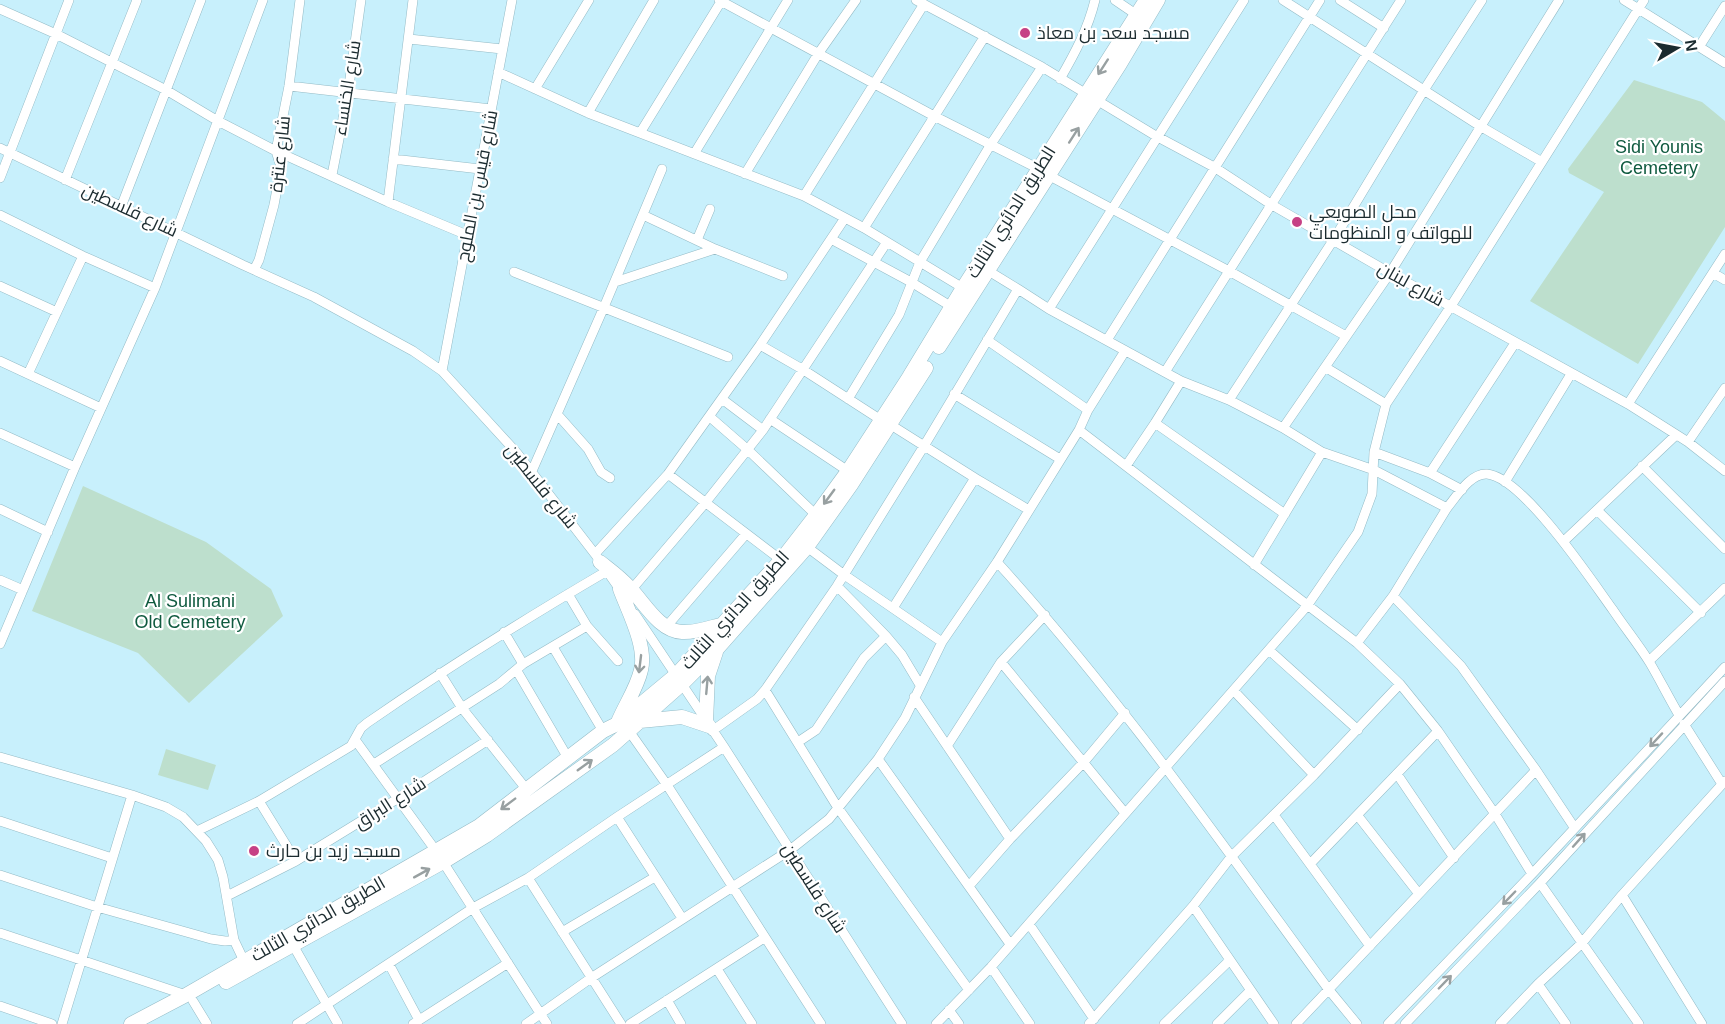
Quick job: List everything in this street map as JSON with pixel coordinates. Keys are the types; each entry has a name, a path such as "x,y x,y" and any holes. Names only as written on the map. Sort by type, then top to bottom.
{"highway":[{"name":"الطريق الدائري الثالث","path":"131,1024 189,998 293,945 440,856 603,732 623,728 640,721 781,560 886,422 963,288 1091,98 1146,0"},
{"name":"الطريق الدائري الثالث","path":"1091,98 1120,64 1158,0"},
{"name":"الطريق الدائري الثالث","path":"151,1024 244,961 506,823 613,745 623,728 716,650 807,547 886,422 987,270 1043,172"},
{"path":"601,562 666,627 681,632 724,624"},
{"path":"623,728 641,670 642,654 626,589"},
{"path":"640,721 682,717 709,726 708,676 716,650"}],"street":[{"path":"0,178 69,0"},
{"path":"65,180 137,0"},
{"path":"121,207 201,0"},
{"path":"0,644 75,467 155,288 263,0"},
{"name":"شارع عنترة","path":"254,270 259,260 274,205 281,167 276,151 289,86 300,0"},
{"name":"شارع الخنساء","path":"332,175 348,93 361,0"},
{"path":"388,202 413,0"},
{"name":"شارع قيس بن الملوح","path":"442,371 512,0"},
{"path":"535,89 589,0"},
{"path":"588,113 654,0"},
{"path":"640,133 721,0 934,116 1230,271 1346,336"},
{"path":"694,154 788,0"},
{"path":"745,174 818,54 855,0"},
{"path":"1060,79 1082,42 1095,0"},
{"path":"1115,0 1137,15"},
{"path":"1049,309 1156,136 1244,0"},
{"path":"1283,0 1480,126 1542,162"},
{"path":"1107,340 1320,0"},
{"path":"1340,0 1384,28"},
{"path":"1165,372 1401,0"},
{"path":"1229,400 1334,239 1424,90 1482,0"},
{"path":"1283,428 1390,273 1559,0"},
{"path":"1624,0 1642,4 1699,47 1725,63"},
{"path":"804,196 874,83 920,2"},
{"name":"شارع لبنان","path":"920,2 1042,67 1390,273 1628,404 1688,442 1725,471"},
{"path":"936,1024 991,967 1307,606 1358,532 1372,494 1374,452 1386,404 1451,306 1642,4"},
{"path":"1699,47 1725,6"},
{"path":"1,7 166,90 218,121 276,151 467,235"},
{"path":"864,228 985,36"},
{"path":"409,39 502,49"},
{"path":"848,399 898,315 920,262 991,144 1042,67"},
{"path":"498,72 588,113 804,196 864,228 963,288"},
{"path":"289,86 491,109"},
{"name":"شارع فلسطين","path":"0,148 254,270 280,280 367,324 413,351 442,371 532,471 601,562"},
{"path":"393,159 480,169"},
{"path":"532,471 662,169"},
{"path":"697,240 710,209"},
{"path":"0,215 155,288"},
{"path":"643,215 715,249 783,276"},
{"path":"197,831 259,801 351,746 356,741 357,734 367,723 440,673 568,594 601,562 668,474 710,417 846,218"},
{"path":"831,239 874,261 952,307"},
{"path":"626,589 706,502 763,430 886,242"},
{"path":"615,282 715,249"},
{"path":"1628,404 1725,254"},
{"path":"28,374 83,256"},
{"path":"987,270 1049,309 1181,381 1229,400 1283,428 1322,452 1374,470 1447,508"},
{"path":"514,272 728,357"},
{"path":"1713,273 1725,280"},
{"path":"0,286 57,312"},
{"path":"709,726 757,699 765,690 837,586 1018,289"},
{"path":"987,340 1088,410"},
{"path":"1430,473 1515,342"},
{"path":"760,345 1029,510"},
{"path":"526,1024 682,918 790,850 829,819 878,759 905,718 942,642 997,562 1125,351"},
{"path":"0,361 101,408"},
{"path":"1325,367 1386,404"},
{"path":"1505,482 1571,374"},
{"path":"1126,466 1181,381"},
{"path":"1688,442 1725,388"},
{"path":"954,394 1060,459"},
{"path":"722,399 763,430"},
{"path":"557,414 588,449 601,472 610,478"},
{"path":"710,417 816,515"},
{"path":"770,419 848,471"},
{"path":"1155,423 1285,514"},
{"path":"1079,430 1357,643 1400,684 1438,731 1495,814 1532,874"},
{"path":"0,433 75,467"},
{"path":"1564,541 1676,435"},
{"path":"1254,565 1322,452"},
{"path":"1374,452 1430,473 1462,490"},
{"path":"1642,466 1725,549"},
{"path":"668,474 781,560"},
{"path":"1357,643 1394,596 1447,508 1471,479 1480,474 1490,474 1505,482 1536,509 1564,541 1649,661 1681,720 1724,782 1581,944 1500,1024"},
{"path":"893,608 975,478"},
{"path":"0,509 48,532"},
{"path":"1598,511 1701,613"},
{"path":"666,627 746,534"},
{"path":"807,547 942,642"},
{"path":"997,562 1045,615 1125,712 1329,990 1357,1024"},
{"path":"0,580 22,590"},
{"path":"837,586 886,636 902,655 921,685"},
{"path":"1649,661 1725,588"},
{"name":"شارع فلسطين","path":"626,589 679,679 902,1024"},
{"path":"568,594 587,626 618,661"},
{"path":"1394,596 1461,666 1574,827"},
{"path":"947,746 1001,662 1045,615"},
{"path":"374,764 587,626"},
{"path":"504,632 520,668 568,758"},
{"path":"798,742 816,730 864,658 886,636"},
{"path":"553,647 603,732"},
{"path":"1269,650 1358,730"},
{"path":"1001,662 1125,813"},
{"path":"1405,1024 1539,883 1725,667"},
{"path":"440,673 462,708 527,790"},
{"path":"1388,1024 1574,827 1681,720 1725,681"},
{"path":"1029,924 1091,1022 1193,906 1231,857 1358,730 1400,684"},
{"path":"765,690 838,808 969,990"},
{"path":"1234,691 1314,775"},
{"path":"914,697 1010,839"},
{"path":"969,886 1010,839 1084,762 1125,712"},
{"path":"623,728 667,785 820,1024"},
{"path":"1311,863 1438,731"},
{"name":"شارع البراق","path":"227,896 296,861 488,740"},
{"path":"356,741 440,856 547,1024"},
{"path":"297,1024 473,908 528,878 724,747"},
{"path":"0,757 132,795 166,807 183,817 197,831 218,860 234,940 244,961"},
{"path":"878,759 1010,944"},
{"path":"1296,1024 1536,770"},
{"path":"1397,774 1454,858"},
{"path":"62,1024 132,795"},
{"path":"259,801 296,861"},
{"path":"1274,815 1370,946"},
{"path":"1358,816 1419,894"},
{"path":"617,817 682,918"},
{"path":"0,821 112,858"},
{"path":"0,875 97,907 211,939 234,940"},
{"path":"562,932 655,877"},
{"path":"528,878 621,1024"},
{"path":"1539,883 1639,1024"},
{"path":"1622,895 1702,1024"},
{"path":"1193,906 1274,1024"},
{"path":"0,933 189,998 207,1024"},
{"path":"630,1024 764,938"},
{"path":"293,945 338,1024"},
{"path":"1164,1024 1229,961"},
{"path":"389,964 416,1022 508,963"},
{"path":"991,967 1030,1024"},
{"path":"717,969 752,1024"},
{"path":"1538,984 1566,1024"},
{"path":"1217,1024 1250,991"},
{"path":"668,1000 681,1024"},
{"path":"0,1006 52,1024"},
{"path":"949,1010 959,1024"}],"green space":[{"name":"Sidi Younis Cemetery","path":"1634,80 1702,102 1725,121 1725,227 1638,364 1530,301 1604,192 1569,173 1568,169"},
{"name":"Al Sulimani Old Cemetery","path":"83,486 206,542 271,589 283,616 189,703 138,653 32,611"},
{"path":"166,749 216,765 208,790 158,775"}],"place":[{"name":"مسجد سعد بن معاذ","path":"1025,33"},
{"name":"محل الصويعي للهواتف و المنظومات","path":"1297,222"},
{"name":"مسجد زيد بن حارث","path":"254,851"}]}
